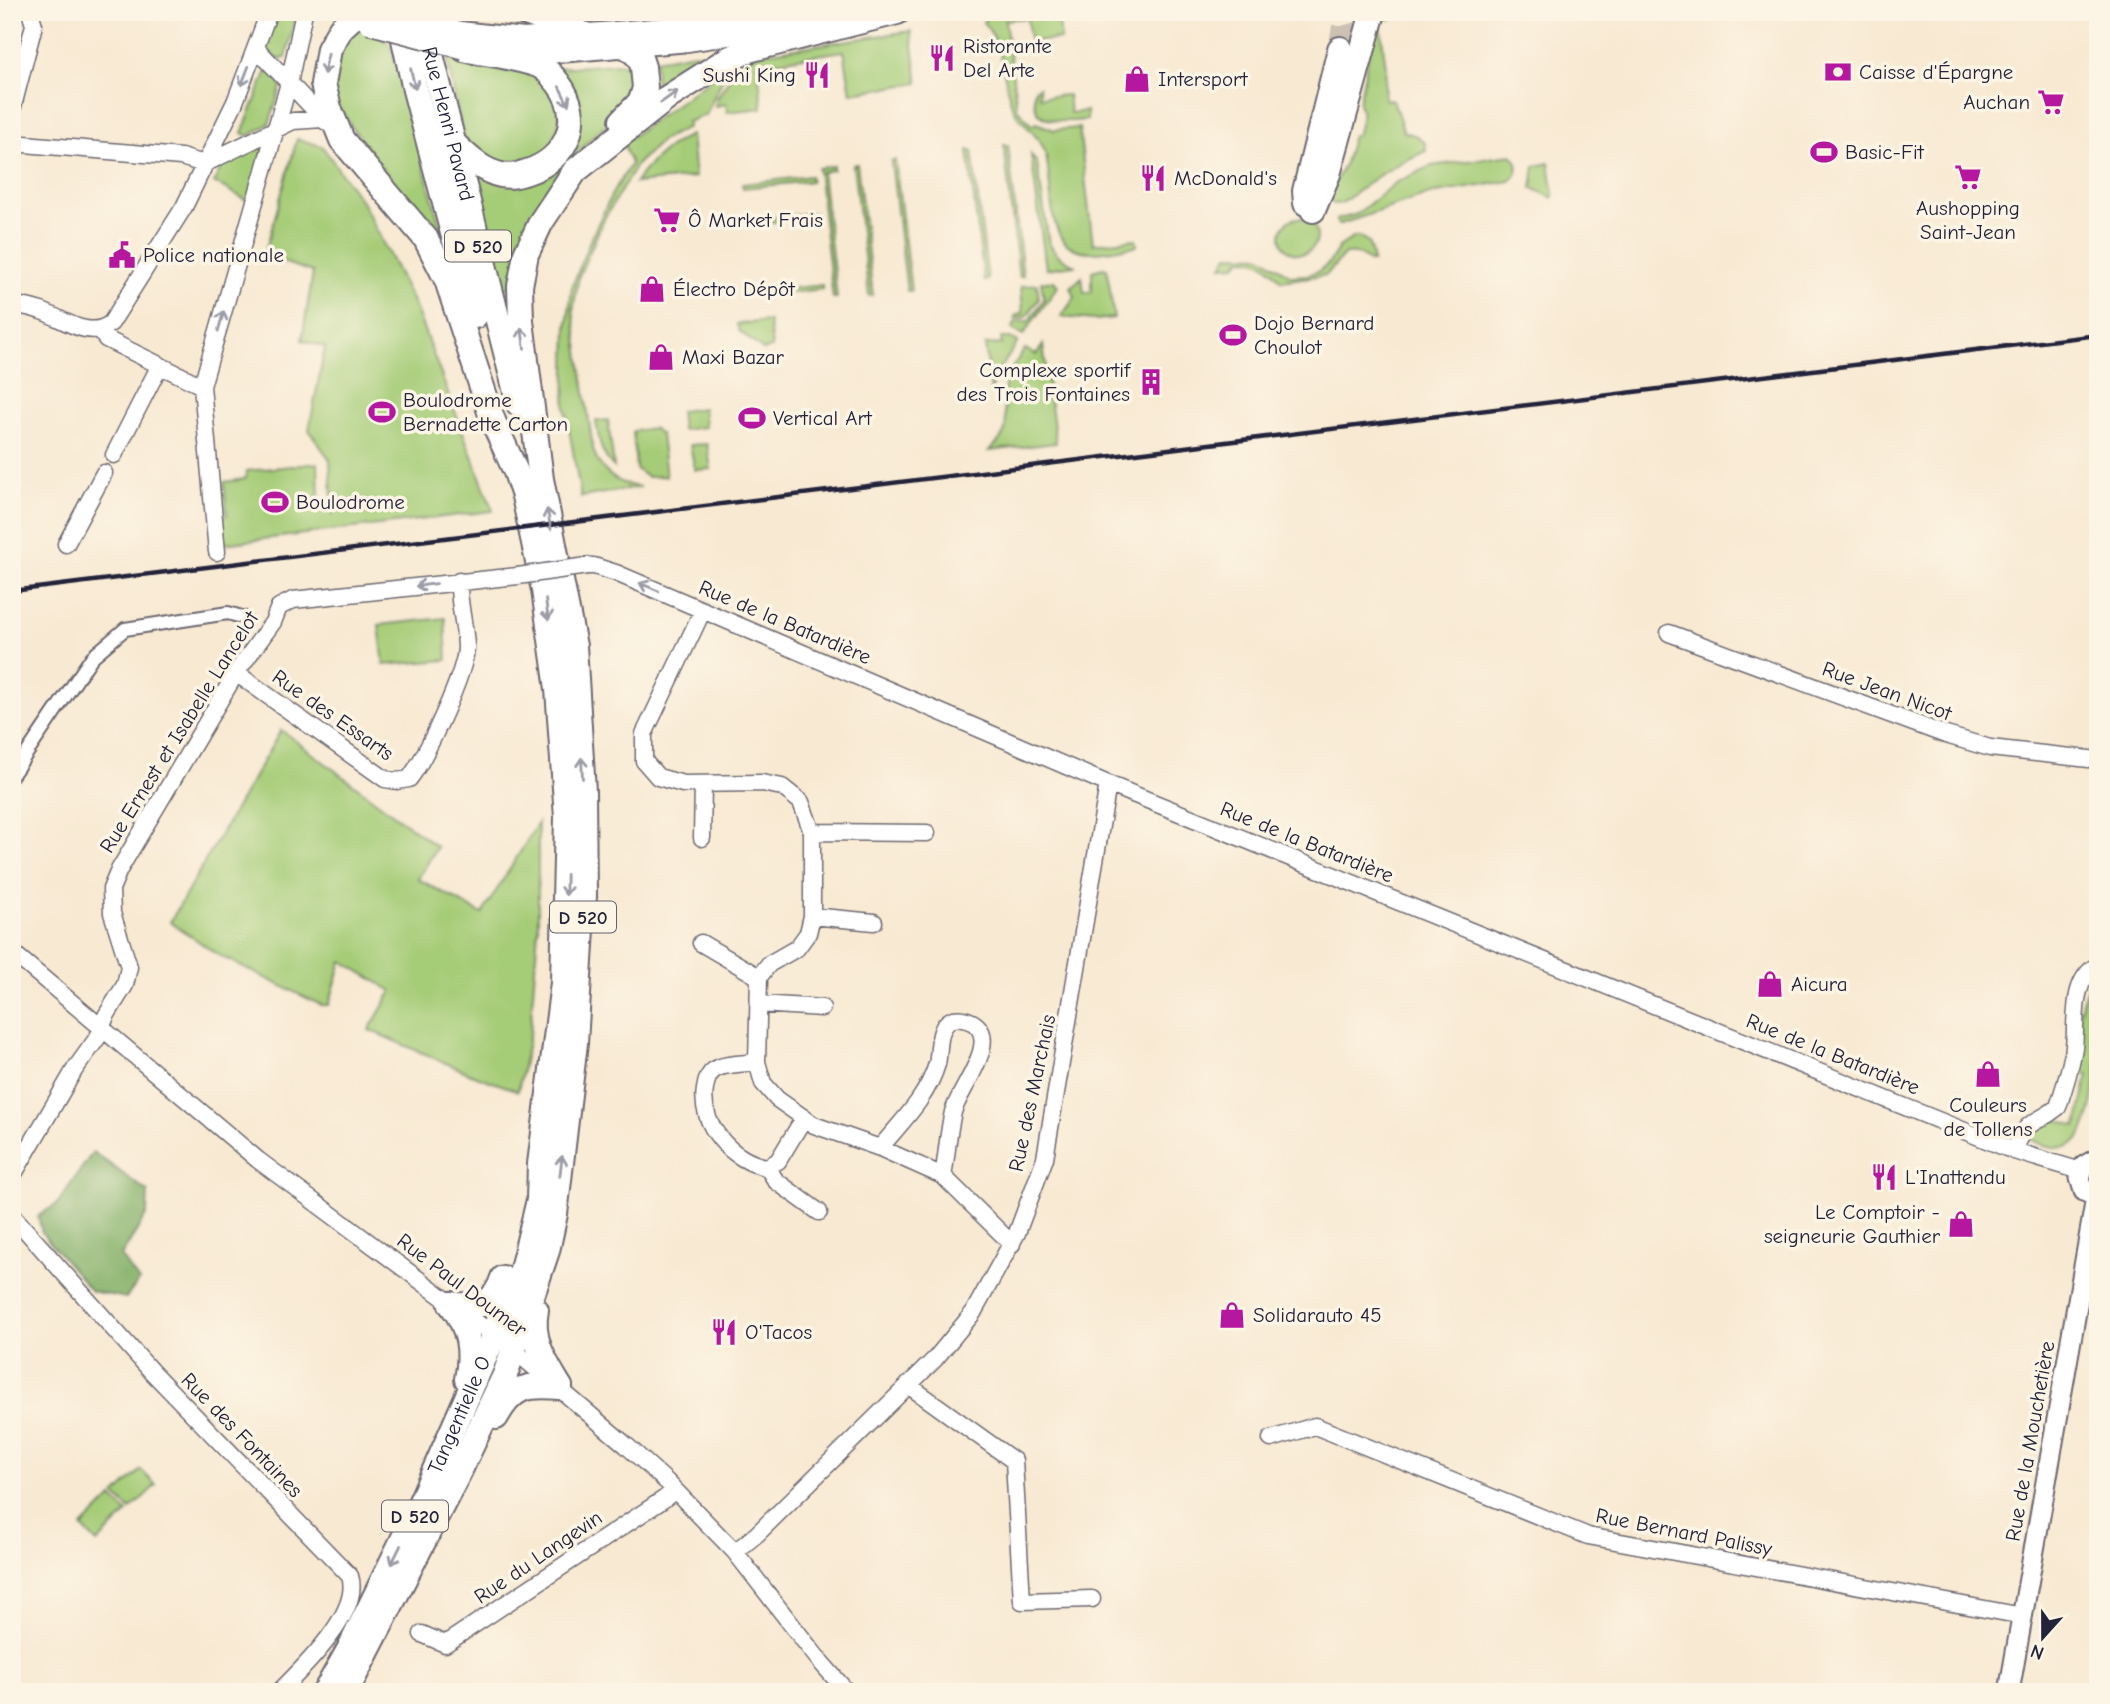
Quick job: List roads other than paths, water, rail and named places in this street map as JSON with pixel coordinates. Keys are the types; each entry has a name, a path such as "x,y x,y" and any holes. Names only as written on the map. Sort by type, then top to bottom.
{"main road":[{"name":"Rue Henri Pavard","path":"398,12 438,179 516,472"},
{"name":"Rue Henri Pavard","path":"417,12 506,359 541,479"},
{"path":"523,12 628,47 640,58 645,88 640,101 575,171 541,222 526,254 520,286 521,321 541,479"},
{"path":"459,35 524,41 680,29 790,12"},
{"path":"575,171 667,98 728,59 772,43 897,12"},
{"path":"1314,201 1360,12"},
{"path":"1314,201 1328,174 1373,12"},
{"path":"452,142 486,169 499,175 513,176 540,168 560,152 570,130 571,110 565,92 540,66 459,35 378,14 357,17 341,28 329,49 324,67 323,84 329,108 342,140 426,239 447,280 493,421 516,472"},
{"path":"1314,201 1305,191 1340,49"},
{"name":"D 520","path":"515,1351 506,1332 539,1200 540,1164 563,983 567,817 558,689 544,590 530,521 516,472"},
{"name":"D 520","path":"541,479 574,646 583,792 584,896 575,1042 555,1214 533,1325 539,1350 560,1387"},
{"path":"451,1304 469,1307 498,1294 540,1164"},
{"name":"Tangentielle O","path":"326,1692 415,1515 494,1336 540,1164"},
{"name":"D 520","path":"515,1351 547,1251"},
{"path":"451,1304 461,1316 472,1358 460,1412"},
{"name":"D 520","path":"460,1470 465,1446 497,1371 501,1355 494,1336"},
{"name":"Tangentielle O","path":"346,1692 460,1470 515,1351"},
{"name":"D 520","path":"431,1525 510,1396 522,1388 536,1385 560,1387"}],"street":[{"path":"12,110 34,25 30,12"},
{"path":"12,304 42,311 79,328 100,330 111,323 184,207 236,102 269,12"},
{"path":"217,552 202,386 289,83 304,12"},
{"path":"417,12 459,35 530,55 684,42 885,12"},
{"path":"256,48 342,140"},
{"path":"12,144 181,156 204,164 301,119 323,119"},
{"path":"100,330 106,339 202,386"},
{"path":"114,455 160,365"},
{"path":"66,544 104,473"},
{"name":"Rue de la Batardière","path":"518,576 587,566 616,573 1108,784 2014,1151 2081,1171"},
{"name":"Rue Ernest et Isabelle Lancelot","path":"12,1177 75,1069 98,1037 106,1016 125,985 128,967 112,913 111,889 119,870 236,673 275,617 279,607 293,600 518,576"},
{"name":"Rue des Essarts","path":"236,673 385,779 409,779 420,765 462,669 466,648 459,581"},
{"path":"703,610 644,734 644,761 658,777 683,784 762,783 782,787 801,802 812,832 811,916 808,933 797,948 769,964 759,977 757,1062 763,1083 776,1099 826,1130 880,1148 943,1176 1012,1244"},
{"path":"12,775 92,657 125,629 228,613 245,618"},
{"name":"Rue Jean Nicot","path":"1669,633 1946,735 1990,748 2098,760"},
{"path":"702,838 703,783"},
{"name":"Rue des Marchais","path":"735,1552 935,1359 973,1313 1012,1244 1045,1157 1108,784"},
{"path":"812,832 927,834"},
{"path":"811,916 874,922"},
{"path":"701,943 759,977"},
{"name":"Rue Paul Doumer","path":"12,952 258,1160 560,1387 675,1490 735,1552 847,1692"},
{"path":"2014,1151 2022,1131 2029,1123 2058,1107 2074,1048 2075,1017 2081,983 2092,968 2098,965"},
{"path":"759,1004 822,1008"},
{"path":"880,1148 924,1095 937,1064 943,1028 951,1020 965,1018 975,1023 983,1033 984,1046 954,1112 943,1176"},
{"path":"757,1062 717,1068 710,1073 704,1098 706,1116 720,1139 755,1165 768,1167 778,1161 804,1118"},
{"path":"2097,1198 2089,1195 2081,1185 2081,1171 2089,1161 2098,1158"},
{"path":"768,1167 776,1181 819,1212"},
{"name":"Rue de la Mouchetière","path":"2009,1692 2097,1198"},
{"name":"Rue des Fontaines","path":"12,1215 152,1372 350,1576 353,1590 334,1631 279,1692"},
{"path":"908,1385 1013,1461 1022,1601 1092,1600"},
{"name":"Rue Bernard Palissy","path":"1271,1439 1315,1426 1588,1536 2023,1616"},
{"name":"Rue du Langevin","path":"422,1634 445,1644 675,1490"}],"tunnel":[{"path":"1340,12 1344,27 1340,49"}],"railway":[{"path":"12,591 2098,335"}],"place":[{"name":"Ristorante Del Arte","path":"942,58"},
{"name":"Caisse d'Épargne","path":"1838,72"},
{"name":"Sushi King","path":"817,75"},
{"name":"Intersport","path":"1137,79"},
{"name":"Auchan","path":"2051,102"},
{"name":"Basic-Fit","path":"1824,152"},
{"name":"Aushopping Saint-Jean","path":"1968,177"},
{"name":"McDonald's","path":"1153,178"},
{"name":"Ô Market Frais","path":"667,220"},
{"name":"Police nationale","path":"122,255"},
{"name":"Électro Dépôt","path":"652,289"},
{"name":"Dojo Bernard Choulot","path":"1233,335"},
{"name":"Maxi Bazar","path":"661,357"},
{"name":"Complexe sportif des Trois Fontaines","path":"1151,382"},
{"name":"Boulodrome Bernadette Carton","path":"382,412"},
{"name":"Vertical Art","path":"752,418"},
{"name":"Boulodrome","path":"275,502"},
{"name":"Aicura","path":"1770,984"},
{"name":"Couleurs de Tollens","path":"1988,1074"},
{"name":"L'Inattendu","path":"1884,1177"},
{"name":"Le Comptoir - seigneurie Gauthier","path":"1961,1224"},
{"name":"Solidarauto 45","path":"1232,1315"},
{"name":"O'Tacos","path":"724,1332"}]}
